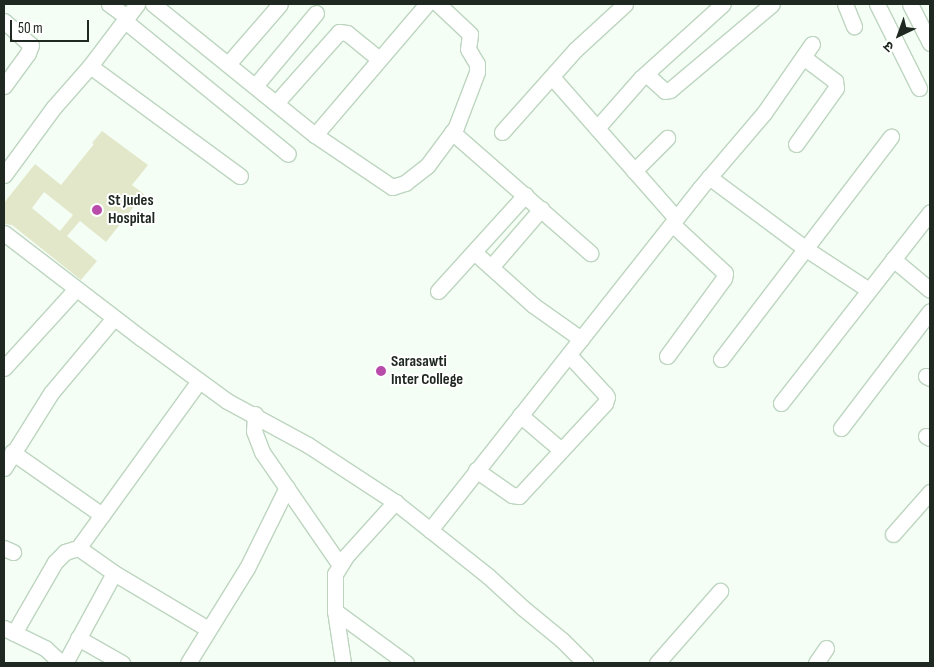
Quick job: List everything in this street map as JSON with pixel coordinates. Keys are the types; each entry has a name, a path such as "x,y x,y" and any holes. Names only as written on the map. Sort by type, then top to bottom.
{"street":[{"path":"109,4 288,154"},
{"path":"4,175 54,106 90,66 137,4"},
{"path":"153,4 316,135 387,185 398,187 424,168 452,132 462,114 478,66 468,50 470,36 468,31 438,4"},
{"path":"228,64 280,4"},
{"path":"316,135 426,4"},
{"path":"502,132 581,45 625,4"},
{"path":"597,128 646,74 723,4"},
{"path":"646,74 665,91 670,90 772,4"},
{"path":"844,4 854,26"},
{"path":"877,4 919,88"},
{"path":"910,4 930,43"},
{"path":"255,86 316,13"},
{"path":"4,21 31,45 28,53 4,86"},
{"path":"276,103 339,32 348,33 379,59"},
{"path":"430,530 709,177 764,113 812,44"},
{"path":"796,144 836,88 835,81 803,57"},
{"path":"90,66 240,176"},
{"path":"552,77 634,170 674,221 725,273 724,278 667,356"},
{"path":"452,132 590,253"},
{"path":"722,359 891,137"},
{"path":"634,170 667,138"},
{"path":"709,177 806,249 869,290"},
{"path":"438,291 525,195"},
{"path":"491,267 541,209"},
{"path":"781,402 930,212"},
{"path":"4,233 114,318 227,401 255,414 308,445 395,502 488,576 522,608 562,640 585,663"},
{"path":"474,252 534,305 581,340"},
{"path":"893,259 930,289"},
{"path":"4,368 76,289"},
{"path":"841,428 930,311"},
{"path":"4,468 12,452 51,393 114,318"},
{"path":"476,470 512,495 518,496 605,403 607,397 569,355"},
{"path":"114,574 63,663 45,648 9,630 55,562 65,552 80,547 199,380"},
{"path":"255,414 256,440 340,565"},
{"path":"520,415 561,450"},
{"path":"12,452 102,515"},
{"path":"188,663 247,568 287,487"},
{"path":"893,534 930,492"},
{"path":"343,663 334,611 333,585 340,565 395,502"},
{"path":"80,547 85,554 114,574 208,629"},
{"path":"657,663 720,591"},
{"path":"334,611 406,663"},
{"path":"78,638 122,663"},
{"path":"816,663 826,648"}],"building":[{"path":"102,131 148,165 132,185 144,194 106,242 80,221 67,236 97,261 81,280 12,225 4,224 4,203 35,164 61,185 94,144 92,143","holes":["44,192 73,215 60,231 32,208"]}],"place":[{"name":"St Judes Hospital","path":"97,210"},
{"name":"Sarasawti Inter College","path":"381,371"}]}
